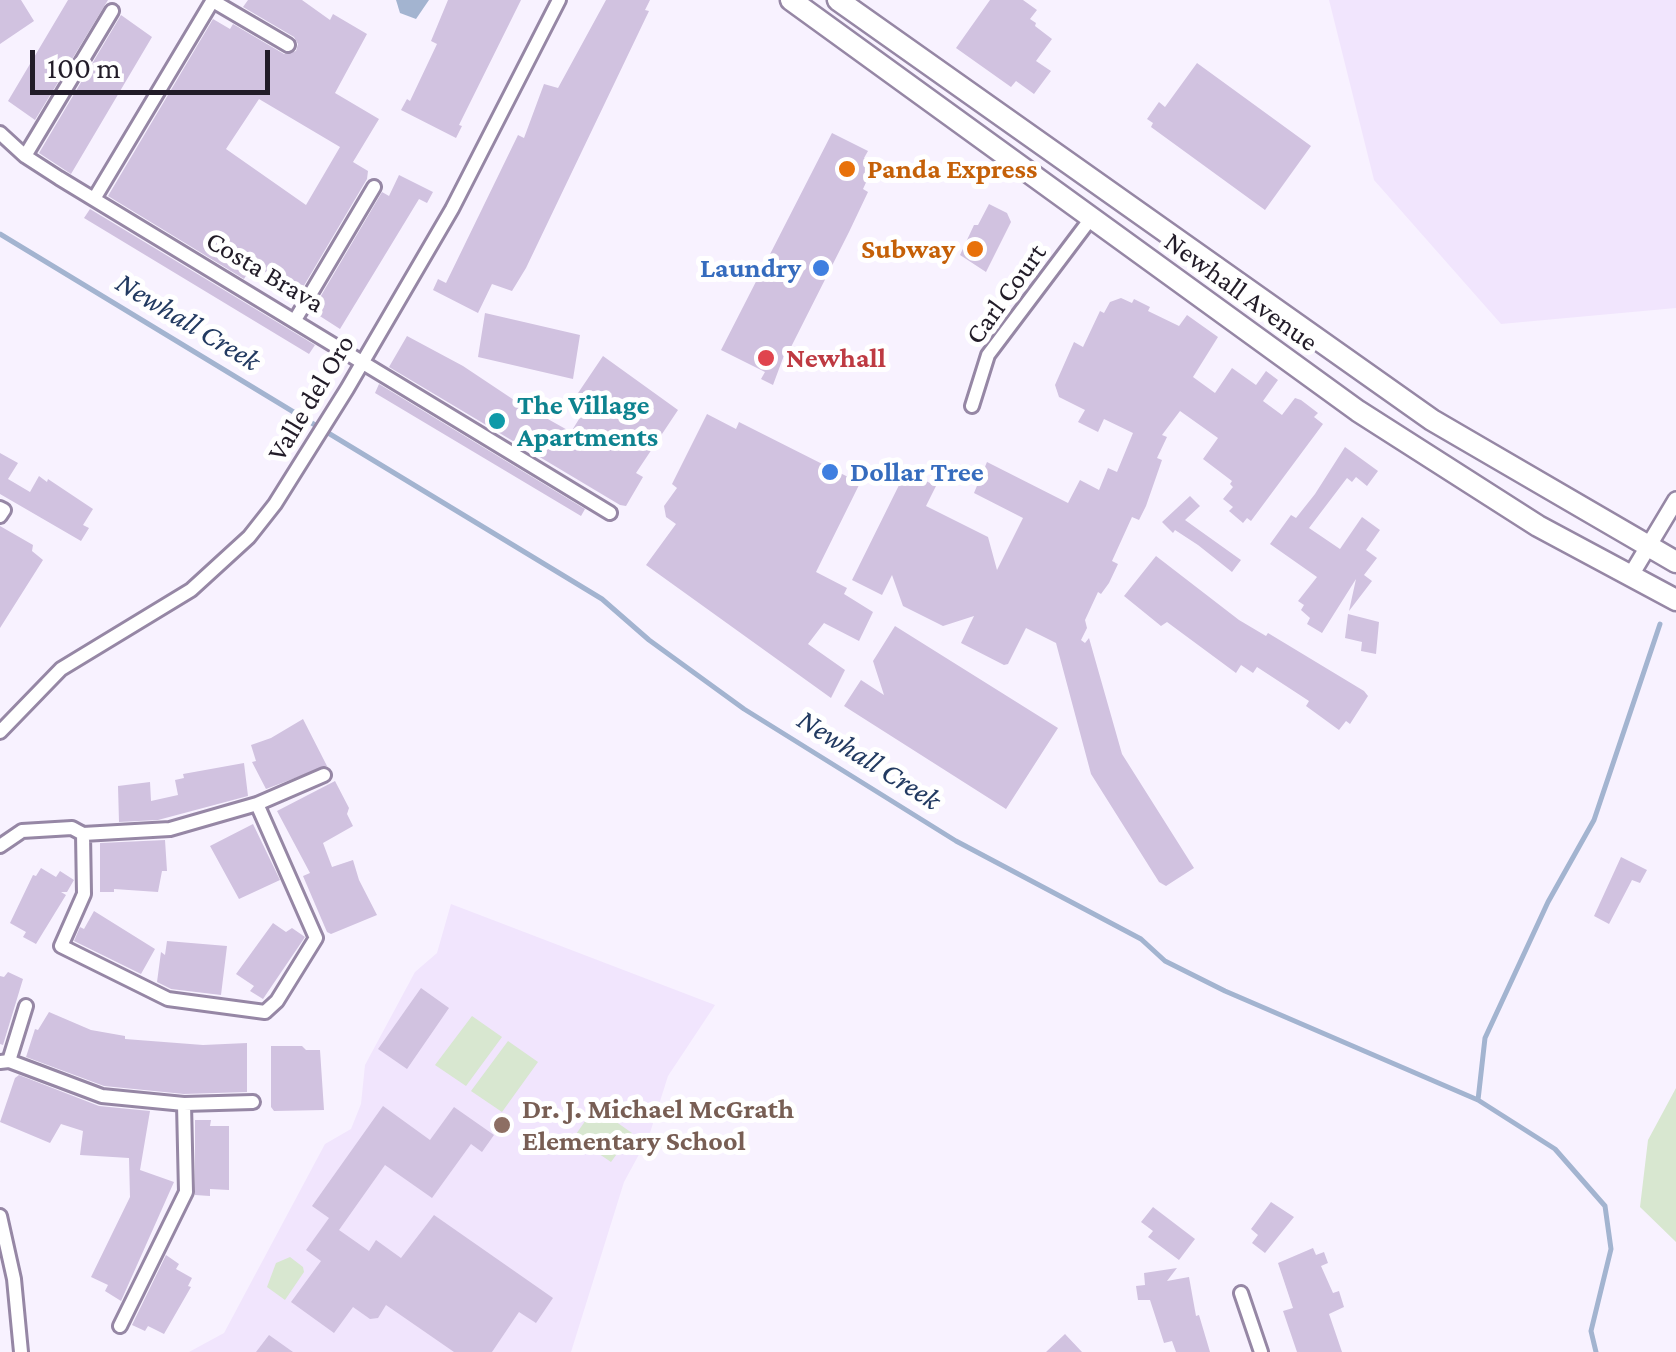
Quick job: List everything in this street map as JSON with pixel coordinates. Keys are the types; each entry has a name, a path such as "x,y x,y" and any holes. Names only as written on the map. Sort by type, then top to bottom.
{"main road":[{"name":"Newhall Avenue","path":"791,0 1358,411 1538,526 1676,600"},
{"name":"Newhall Avenue","path":"844,4 1432,420 1676,562"},
{"path":"834,31 844,4"}],"street":[{"path":"94,199 213,0 288,45"},
{"name":"Valle del Oro","path":"0,732 60,669 99,643 164,609 216,569 249,536 302,462 452,210 559,0"},
{"path":"25,156 112,12"},
{"name":"Costa Brava","path":"0,133 25,156 94,199 610,513"},
{"path":"295,320 374,187"},
{"name":"Carl Court","path":"972,406 988,355 1092,217"},
{"path":"1631,575 1676,500"},
{"path":"0,508 4,510 0,516"},
{"path":"0,846 22,831 72,828 83,834 170,829 257,804 324,775"},
{"path":"83,834 84,894 62,946 168,999 265,1012 277,1001 316,938 257,804"},
{"path":"26,1006 4,1062 102,1096 184,1104 252,1102"},
{"path":"120,1326 186,1192 184,1104"},
{"path":"0,1216 14,1279 21,1352"},
{"path":"1241,1292 1260,1352"}],"shaded area":[{"path":"1329,0 1676,0 1676,308 1501,324 1374,180"},
{"name":"Dr. J. Michael McGrath Elementary School","path":"451,904 715,1005 668,1076 649,1136 624,1182 571,1352 189,1352 224,1333 325,1144 351,1129 361,1104 365,1065 415,972 437,953"}],"green space":[{"path":"472,1016 502,1037 466,1086 435,1065"},
{"path":"508,1041 538,1062 502,1112 471,1091"},
{"path":"1676,1088 1676,1242 1640,1207 1648,1140"},
{"path":"595,1107 632,1133 611,1162 574,1137"},
{"path":"290,1257 304,1272 285,1300 267,1287 276,1263"}],"water":[{"path":"396,0 429,0 416,19 400,13"}],"building":[{"path":"0,0 21,0 34,21 0,44"},
{"path":"68,0 108,0 35,120 8,101"},
{"path":"248,0 302,0 330,20 333,14 367,34 335,93 379,119 353,162 368,171 367,179 299,294 253,264 244,279 108,196 213,19 230,29 233,24 284,54 296,51 294,37 243,7","holes":["259,99 340,147 306,205 226,149"]},
{"path":"448,0 521,0 456,138 401,110 407,99 410,101 437,44 431,41"},
{"path":"606,0 650,0 645,10 649,11 526,268 512,291 492,284 478,313 433,290 438,279 446,283 518,135 524,138 544,84 558,88"},
{"path":"990,0 1023,0 1037,10 1030,19 1035,26 1052,39 1036,61 1051,71 1034,94 1016,81 1011,87 956,48"},
{"path":"121,15 152,37 71,174 39,153"},
{"path":"1197,63 1311,146 1265,210 1151,127 1153,123 1147,119 1159,102 1165,107"},
{"path":"832,133 868,151 864,158 875,163 863,189 868,192 790,349 786,350 773,385 761,379 765,372 721,350"},
{"path":"399,175 433,192 427,203 419,199 340,329 312,311 382,192 389,196"},
{"path":"989,204 1007,213 1011,222 986,272 960,255"},
{"path":"90,209 315,345 309,354 84,218"},
{"path":"1121,298 1132,303 1134,299 1150,307 1148,311 1179,326 1187,315 1218,337 1193,377 1215,393 1232,368 1256,385 1266,371 1278,380 1263,401 1282,415 1295,398 1301,400 1318,413 1314,417 1323,424 1251,521 1247,518 1243,523 1229,511 1233,507 1223,499 1233,487 1232,481 1203,459 1218,438 1180,411 1162,435 1167,437 1157,458 1162,460 1146,506 1139,520 1132,517 1112,561 1118,564 1109,583 1101,594 1098,592 1085,620 1087,628 1081,640 1085,643 1089,638 1122,754 1194,868 1166,886 1159,882 1091,774 1056,643 1026,628 1004,665 961,643 974,616 943,626 903,606 892,575 882,595 852,580 906,471 936,486 926,506 988,537 997,570 1023,518 974,493 987,462 1068,503 1080,480 1099,490 1108,468 1117,472 1133,433 1104,419 1098,432 1078,422 1085,410 1059,397 1055,385 1074,342 1083,347 1100,311 1104,313 1110,302"},
{"path":"485,313 580,335 573,379 478,357"},
{"path":"407,336 571,432 584,411 572,402 603,356 678,410 636,473 643,477 626,506 620,505 389,367"},
{"path":"379,384 585,509 581,516 375,393"},
{"path":"707,414 736,429 739,422 860,483 816,572 847,588 844,594 873,612 859,641 824,623 808,644 845,670 831,698 646,565 676,524 666,517 664,506 677,488 672,484"},
{"path":"1345,447 1378,471 1367,486 1356,477 1352,482 1347,478 1309,528 1340,549 1362,517 1380,530 1366,550 1377,558 1364,575 1372,581 1349,611 1356,579 1322,633 1307,624 1310,618 1298,601 1317,577 1270,544 1291,515 1296,518 1315,494"},
{"path":"0,453 18,463 8,479 30,492 39,476 47,482 48,479 93,509 83,525 89,528 81,541 0,494"},
{"path":"1190,496 1200,506 1185,520 1241,560 1232,572 1162,522"},
{"path":"0,526 33,545 32,551 43,560 0,628"},
{"path":"1156,556 1239,620 1266,636 1268,633 1364,691 1368,696 1350,724 1346,721 1339,730 1306,706 1309,701 1257,667 1253,673 1241,665 1236,673 1167,622 1161,626 1124,596"},
{"path":"1348,614 1379,622 1376,654 1361,651 1362,642 1345,638"},
{"path":"895,626 1058,728 1006,809 844,706 861,680 884,695 873,661"},
{"path":"303,719 327,766 266,789 252,762 256,761 251,745"},
{"path":"244,763 248,796 158,820 119,822 118,786 150,782 151,801 178,795 175,780 184,778 183,774"},
{"path":"335,781 353,826 323,843 332,867 353,860 377,915 331,934 303,876 310,873 277,811"},
{"path":"253,824 280,880 239,899 210,846"},
{"path":"165,840 167,871 162,871 158,892 100,892 100,843"},
{"path":"1621,857 1647,870 1640,883 1632,880 1609,924 1594,916"},
{"path":"41,868 56,877 60,871 74,880 67,892 61,892 66,895 36,944 23,937 26,932 10,923 33,875"},
{"path":"94,911 155,949 141,974 74,941"},
{"path":"273,923 286,932 292,928 305,937 263,999 250,991 254,986 236,974"},
{"path":"167,941 227,946 221,995 171,989 157,982 161,952 165,955"},
{"path":"8,972 23,979 3,1045 0,976"},
{"path":"421,988 449,1008 407,1069 378,1049"},
{"path":"49,1012 125,1039 203,1045 247,1043 247,1092 184,1094 104,1086 26,1057 35,1029"},
{"path":"271,1046 320,1050 324,1110 274,1111"},
{"path":"19,1075 99,1106 150,1111 140,1170 174,1182 121,1301 105,1291 108,1285 91,1277 130,1197 129,1158 80,1155 83,1131 61,1124 50,1143 0,1122"},
{"path":"383,1106 430,1140 454,1107 494,1135 482,1152 471,1144 432,1198 385,1165 339,1230 369,1251 376,1240 401,1258 434,1215 553,1298 536,1323 519,1312 492,1352 454,1352 386,1305 378,1318 370,1319 353,1307 334,1333 291,1302 321,1261 306,1250 329,1218 312,1206"},
{"path":"195,1120 211,1120 210,1126 229,1126 229,1190 210,1189 210,1196 195,1195"},
{"path":"1271,1202 1294,1217 1265,1253 1252,1243 1258,1235 1251,1229"},
{"path":"1153,1207 1195,1239 1179,1260 1148,1237 1153,1231 1141,1222"},
{"path":"1313,1248 1316,1255 1324,1252 1328,1263 1321,1266 1333,1293 1339,1291 1344,1307 1329,1314 1342,1352 1297,1352 1283,1311 1293,1308 1278,1263"},
{"path":"166,1255 179,1264 176,1269 192,1278 188,1286 191,1287 164,1334 148,1326 145,1331 132,1325"},
{"path":"1177,1268 1167,1281 1189,1277 1196,1316 1199,1315 1210,1352 1176,1352 1172,1341 1164,1343 1150,1300 1138,1300 1136,1286 1145,1285 1144,1273"},
{"path":"1065,1334 1082,1352 1046,1352"},
{"path":"269,1335 293,1352 256,1352"}],"waterway":[{"name":"Newhall Creek","path":"0,234 602,599 649,640 744,709 956,841 1141,939 1165,961 1225,991 1478,1100 1555,1149 1605,1206 1611,1249 1591,1331 1596,1352"},
{"path":"1478,1100 1485,1038 1548,902 1594,820 1660,624"}],"place":[{"name":"Panda Express","path":"847,169"},
{"name":"Subway","path":"975,249"},
{"name":"Laundry","path":"821,268"},
{"name":"Newhall","path":"766,358"},
{"name":"The Village Apartments","path":"497,421"},
{"name":"Dollar Tree","path":"830,472"},
{"name":"Dr. J. Michael McGrath Elementary School","path":"502,1125"}]}
